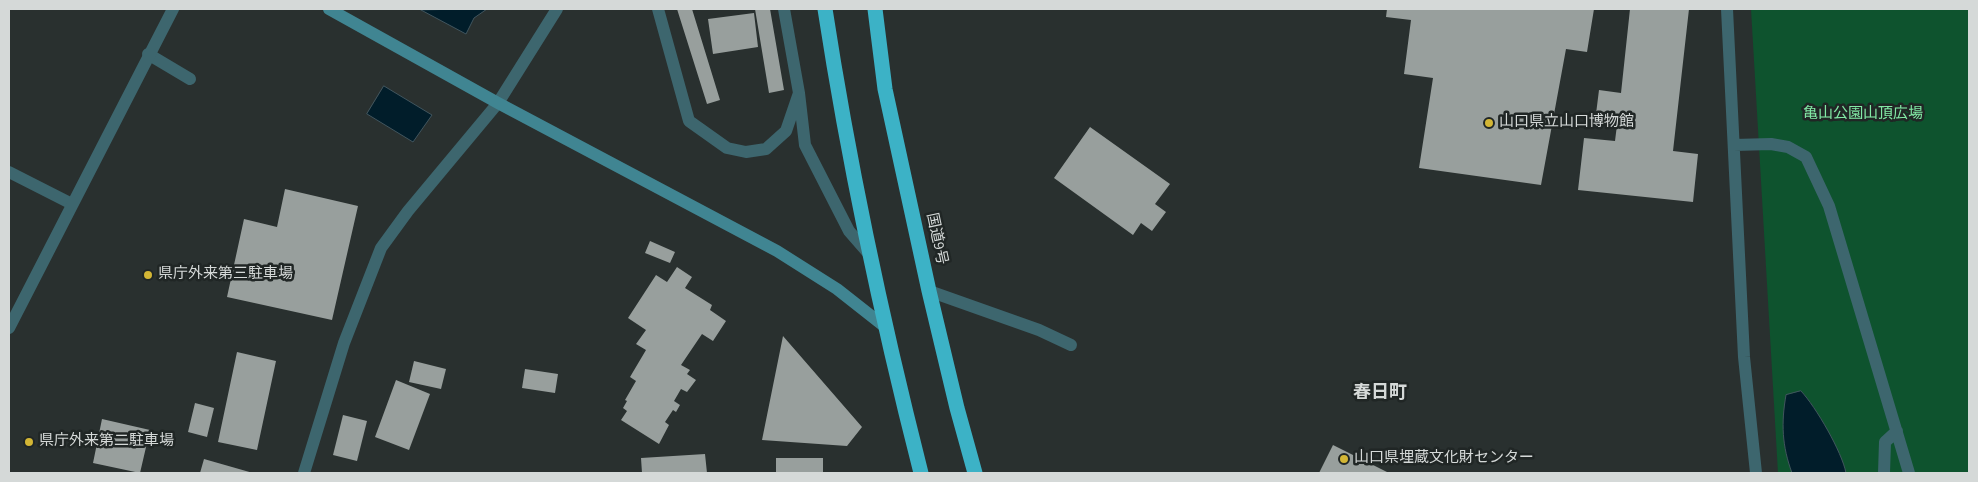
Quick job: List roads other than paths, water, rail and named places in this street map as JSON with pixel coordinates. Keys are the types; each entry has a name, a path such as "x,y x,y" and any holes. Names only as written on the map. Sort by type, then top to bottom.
{"highway":[{"path":"825,9 839,101 869,254 884,326 921,473"},
{"name":"国道9号","path":"875,9 886,89 929,290 957,408 975,473"}],"street":[{"path":"9,328 148,54 173,9"},
{"path":"328,9 498,103 777,251 837,289 884,326"},
{"path":"304,473 344,343 381,248 408,211 498,103 557,9"},
{"path":"658,9 689,121 727,148 746,152 766,149 786,131 799,93"},
{"path":"784,9 799,93 805,145 849,231 869,254"},
{"path":"1727,9 1744,357 1756,473"},
{"path":"148,54 190,79"},
{"path":"1734,145 1771,144 1788,147 1806,157 1829,206 1909,473"},
{"path":"9,172 72,204"},
{"path":"929,290 1039,330 1071,345"},
{"path":"1884,473 1885,442 1897,432"}],"water":[{"path":"487,9 474,18 466,34 421,10"},
{"path":"384,86 432,115 413,142 367,114"},
{"path":"1801,391 1828,430 1844,464 1846,473 1792,473 1784,444 1784,405 1786,395"}],"place":[{"name":"山口県立山口博物館","path":"1489,123"},
{"name":"県庁外来第三駐車場","path":"148,275"},
{"name":"県庁外来第二駐車場","path":"29,442"},
{"name":"山口県埋蔵文化財センター","path":"1344,459"}],"district":[{"name":"春日町","path":"1380,394"}],"park label":[{"name":"亀山公園山頂広場","path":"1863,115"}]}
